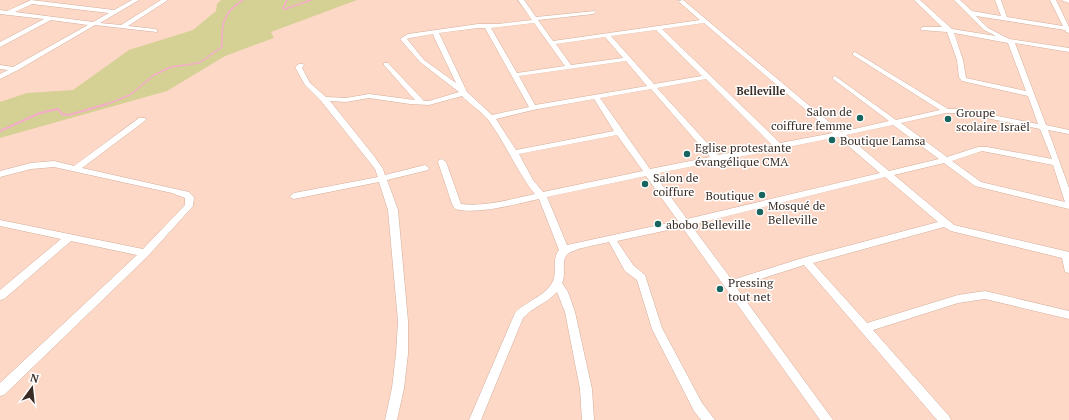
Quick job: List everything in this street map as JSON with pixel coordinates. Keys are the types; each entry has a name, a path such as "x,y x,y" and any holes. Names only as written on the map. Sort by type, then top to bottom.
{"street":[{"path":"0,78 136,0"},
{"path":"122,27 165,0"},
{"path":"521,0 569,67"},
{"path":"917,0 950,30 960,60 962,78 964,80 1030,94"},
{"path":"957,0 986,29 1011,42 1044,127 1069,202"},
{"path":"998,0 1005,19"},
{"path":"1053,0 1068,30"},
{"path":"1065,0 1069,1"},
{"path":"0,17 34,1 116,12"},
{"path":"681,1 841,134 945,224 958,231 1067,256 1069,269"},
{"path":"0,12 155,31"},
{"path":"464,93 441,65 422,61 403,39 408,36 478,26 488,27 593,12"},
{"path":"971,13 1068,30"},
{"path":"0,45 50,18"},
{"path":"551,43 706,21"},
{"path":"488,27 533,108"},
{"path":"657,28 777,145"},
{"path":"923,29 950,30 1005,38 1069,50"},
{"path":"436,32 441,65 471,101 490,118 514,153 529,180 542,196 564,250"},
{"path":"606,35 716,158"},
{"path":"855,54 946,112"},
{"path":"514,75 627,59"},
{"path":"386,64 422,104"},
{"path":"301,65 298,67 307,84 332,108 379,169 393,210 403,321 402,354 398,388 391,420"},
{"path":"0,67 16,68"},
{"path":"490,118 533,108 707,77"},
{"path":"835,78 894,123 983,187 1069,206"},
{"path":"324,99 340,100 369,96 422,104 437,102 464,93"},
{"path":"596,97 618,132 685,223 823,418"},
{"path":"332,108 340,100"},
{"path":"442,162 456,204 467,208 501,204 542,196 777,145 841,134 946,112 962,111 1069,132"},
{"path":"75,169 142,120"},
{"path":"514,153 618,132"},
{"path":"475,420 519,316 523,310 547,296 557,284 560,274 560,256 564,250 611,238 685,223 945,160 981,149 1057,163"},
{"path":"0,174 43,164 54,164 186,194 190,198 189,206 145,253 0,391"},
{"path":"294,196 382,179 425,168"},
{"path":"0,223 145,253"},
{"path":"729,285 806,261 945,224"},
{"path":"0,296 70,237"},
{"path":"611,238 629,268 640,278 657,329 663,342 698,407 709,420"},
{"path":"806,261 945,420"},
{"path":"557,284 563,292 570,312 586,389 588,420"},
{"path":"864,328 958,299 985,295 1069,315"}],"shaded area":[{"path":"221,0 357,0 271,32 274,38 225,56 167,91 0,138 0,102 27,93 73,90 129,50 193,30 216,11 217,4"}],"waterway":[{"path":"105,105 130,95 154,75 171,67 199,63 222,47 222,32 227,14 243,0"},
{"path":"287,0 283,8 285,9 311,0"},
{"path":"0,131 40,113 58,109 62,114 69,115 107,104"}],"place":[{"name":"Salon de coiffure femme","path":"860,118"},
{"name":"Groupe scolaire Israël","path":"948,119"},
{"name":"Boutique Lamsa","path":"832,140"},
{"name":"Eglise protestante évangélique CMA","path":"687,154"},
{"name":"Salon de coiffure","path":"645,184"},
{"name":"Boutique","path":"762,195"},
{"name":"Mosqué de Belleville","path":"760,212"},
{"name":"abobo Belleville","path":"658,224"},
{"name":"Pressing tout net","path":"720,289"}],"district":[{"name":"Belleville","path":"761,91"}]}
